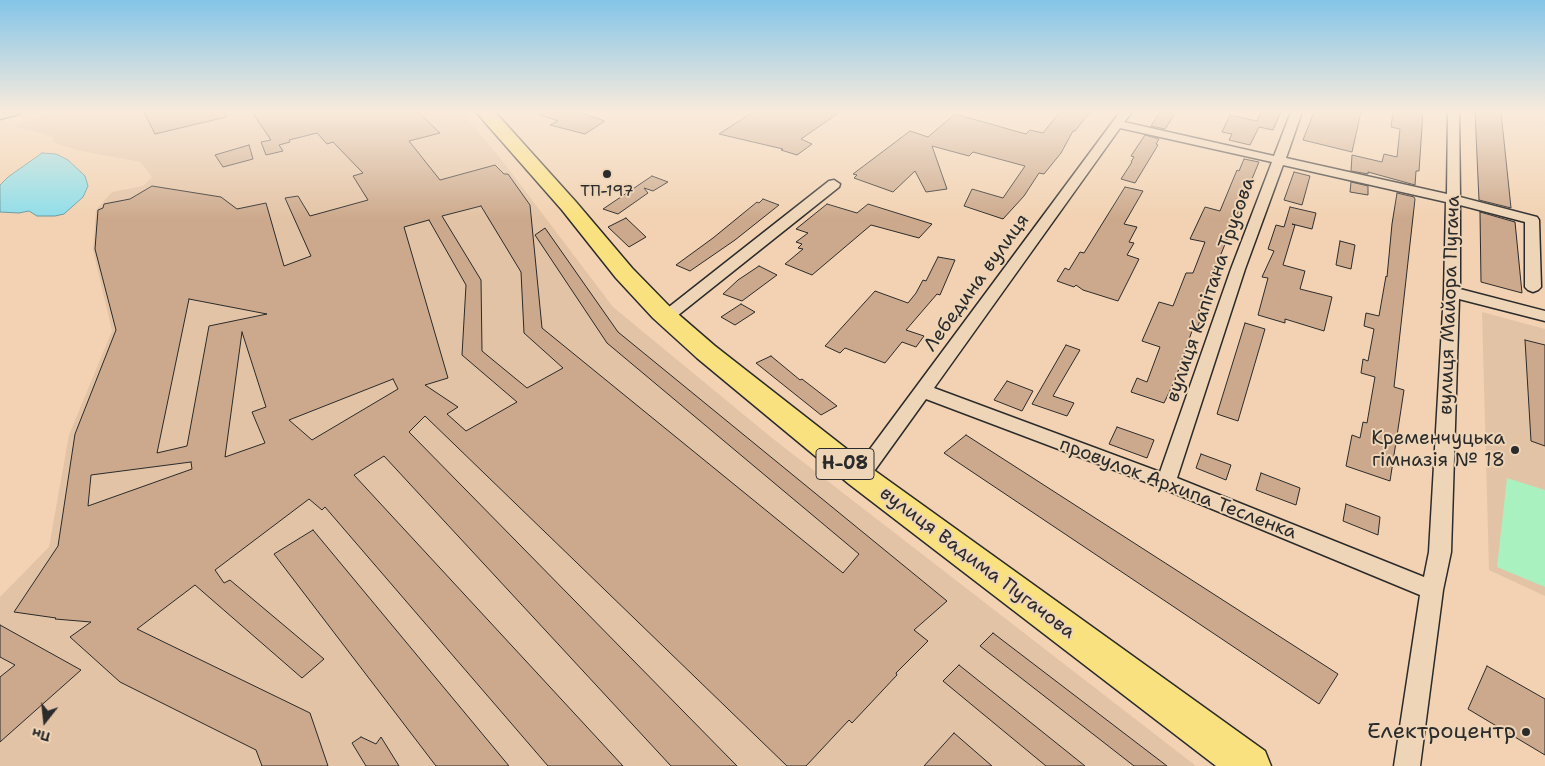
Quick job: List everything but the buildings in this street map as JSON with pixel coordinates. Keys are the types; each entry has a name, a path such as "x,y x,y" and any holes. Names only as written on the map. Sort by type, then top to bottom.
{"main road":[{"name":"вулиця Вадима Пугачова","path":"517,148 569,206 624,273 666,317 860,476 1250,766"}],"street":[{"name":"Лебедина вулиця","path":"860,476 1100,148"},
{"path":"1232,148 1532,220 1533,287"},
{"name":"вулиця Капітана Трусова","path":"1166,482 1238,269 1283,148"},
{"name":"вулиця Майора Пугача","path":"1407,766 1432,590 1440,552 1452,292 1454,148"},
{"path":"666,317 834,184"},
{"path":"1452,292 1545,316"},
{"name":"провулок Архипа Тесленка","path":"923,391 1166,482 1432,590"}],"shaded area":[{"path":"70,148 491,148 613,307 772,438 1196,766 0,766 0,597 49,547 69,435 112,331 93,250 96,210 112,192 143,186 152,177 140,162"},
{"name":"Кременчуцька гімназія № 18","path":"1482,312 1545,329 1545,596 1489,570"}],"green space":[{"path":"1507,478 1545,490 1545,587 1497,567"}],"water":[{"path":"42,153 56,154 68,160 85,176 88,186 83,197 64,214 55,216 37,216 29,211 19,213 0,212 0,185 8,177"}],"place":[{"name":"ТП-197","path":"607,174"},
{"name":"Кременчуцька гімназія № 18","path":"1515,450"},
{"name":"Електроцентр","path":"1526,732"}]}
